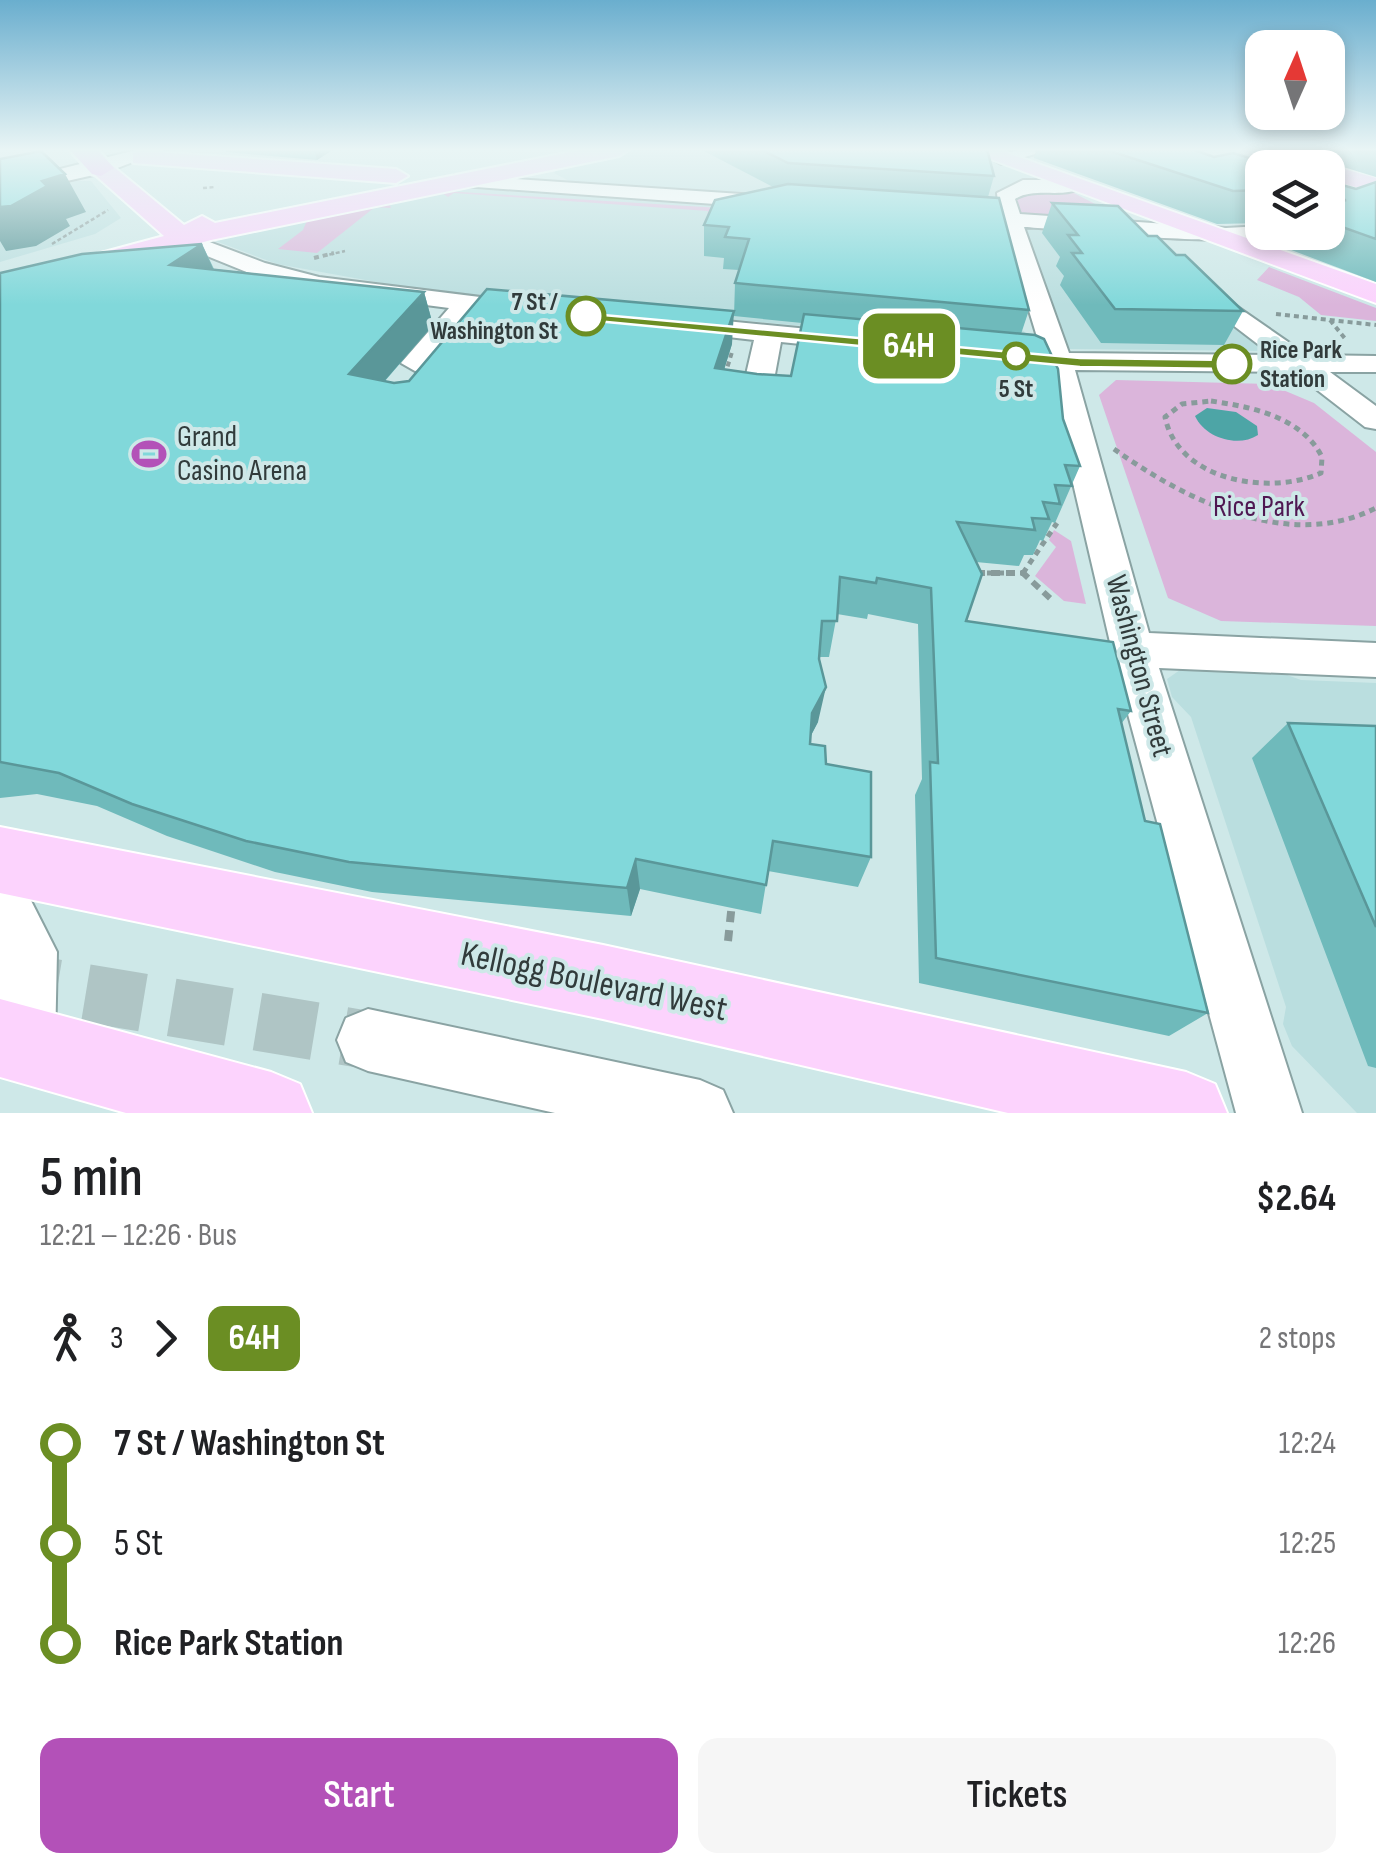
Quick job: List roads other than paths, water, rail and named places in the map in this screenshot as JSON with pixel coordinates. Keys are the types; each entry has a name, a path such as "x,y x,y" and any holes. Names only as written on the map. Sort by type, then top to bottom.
{"main road":[{"path":"0,288 124,224 136,201"},
{"path":"138,201 176,231 199,229 194,202 202,201"},
{"path":"0,270 176,231 344,201"},
{"path":"1110,201 1376,294"},
{"path":"1273,250 1300,267"},
{"path":"61,255 226,257"},
{"name":"Kellogg Boulevard West","path":"0,860 586,979 1186,1113"},
{"path":"12,1042 271,1113"}],"street":[{"path":"759,201 790,203"},
{"path":"1005,201 1010,220"},
{"path":"1056,223 1090,218 1091,201"},
{"path":"1098,201 1154,251"},
{"path":"959,216 1245,232"},
{"name":"Washington Street","path":"1010,220 1057,360 1133,646 1268,1113"},
{"path":"176,231 226,257 335,288 555,313"},
{"path":"1184,275 1372,415"},
{"path":"416,377 476,306"},
{"path":"652,322 868,343"},
{"path":"756,396 769,334"},
{"path":"986,354 1057,360 1299,364 1366,356"},
{"path":"1133,646 1180,654 1376,660"},
{"path":"0,896 28,952 12,1042"},
{"path":"368,1040 700,1113"}],"water":[{"path":"1207,408 1236,412 1257,426 1258,435 1232,441 1214,435 1195,416"}],"tunnel":[{"path":"0,979 368,1040"}],"place":[{"name":"7 St / Washington St","path":"586,316"},
{"name":"5 St","path":"1016,356"},
{"name":"Rice Park Station","path":"1232,364"},
{"name":"Grand Casino Arena","path":"149,454"}],"park label":[{"name":"Rice Park","path":"1259,507"}]}
